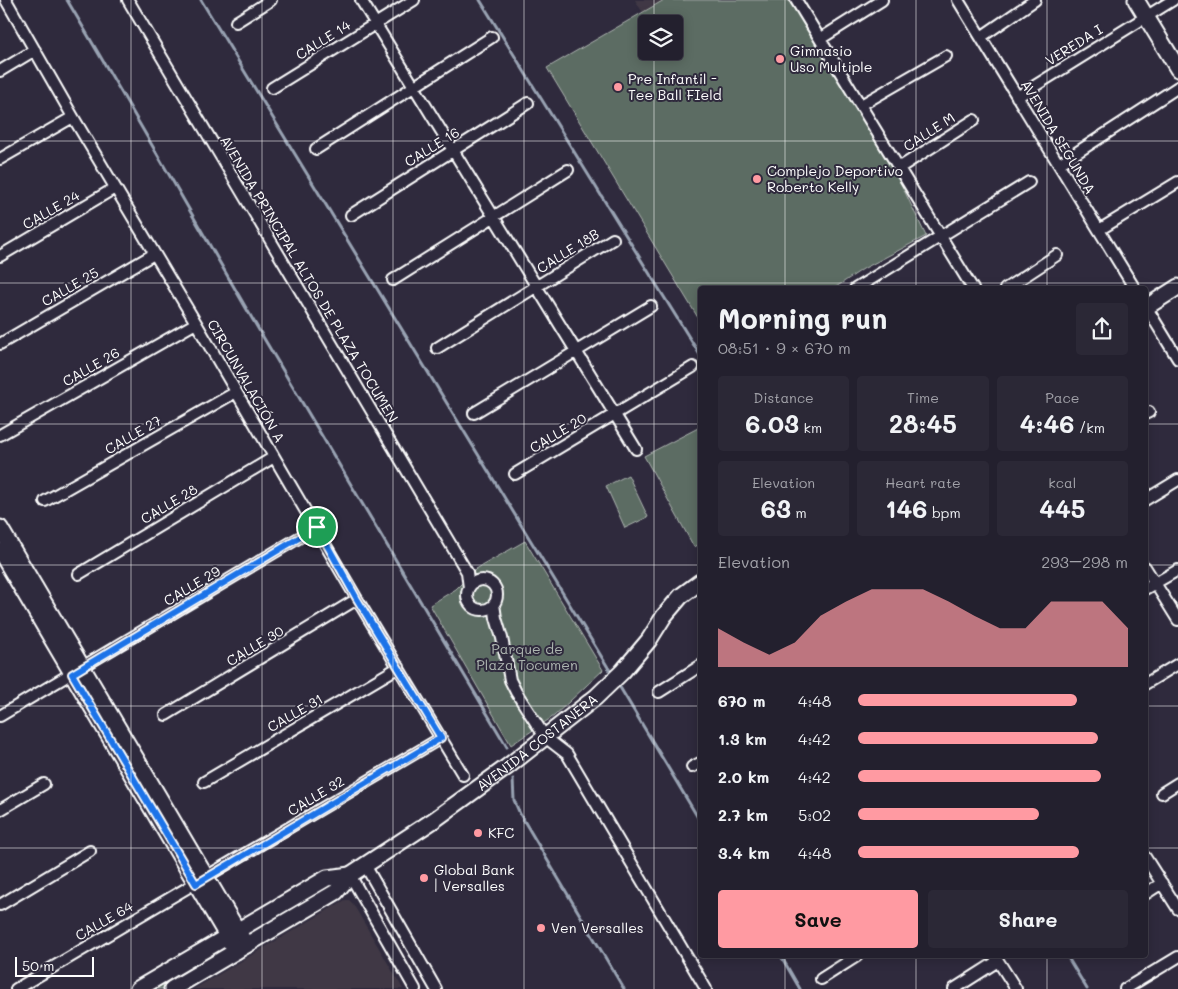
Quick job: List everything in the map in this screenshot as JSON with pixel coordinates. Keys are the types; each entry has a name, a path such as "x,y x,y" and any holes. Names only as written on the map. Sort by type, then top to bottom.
{"street":[{"name":"CIRCUNVALACIÓN A","path":"6,0 73,117 317,527 357,599 463,775"},
{"name":"AVENIDA PRINCIPAL ALTOS DE PLAZA TOCUMEN","path":"128,0 467,572 469,588"},
{"path":"236,22 271,0"},
{"path":"361,0 636,449"},
{"name":"CALLE 14","path":"272,88 414,0"},
{"path":"796,0 972,286"},
{"path":"820,39 882,0"},
{"name":"AVENIDA SEGUNDA","path":"958,0 1133,286"},
{"path":"981,37 1035,0"},
{"path":"1136,0 1178,69"},
{"name":"VEREDA I","path":"1017,97 1173,0"},
{"path":"316,149 492,37"},
{"path":"0,71 35,50"},
{"path":"861,105 946,56"},
{"path":"1059,164 1178,86"},
{"name":"CALLE 16","path":"351,215 528,103"},
{"path":"0,159 73,117"},
{"name":"CALLE M","path":"899,168 974,120"},
{"path":"393,280 568,170"},
{"path":"860,286 1029,182"},
{"path":"1099,230 1178,182"},
{"name":"CALLE 24","path":"0,256 115,188"},
{"name":"CALLE 18B","path":"437,348 614,239"},
{"name":"CALLE 25","path":"0,344 154,254"},
{"path":"1010,286 1057,255"},
{"path":"1148,305 1178,287"},
{"path":"474,413 578,352 651,306"},
{"path":"1148,312 1178,359"},
{"name":"CALLE 26","path":"0,435 196,322"},
{"name":"CALLE 20","path":"516,474 693,367"},
{"name":"CALLE 27","path":"45,501 236,392"},
{"name":"CALLE 28","path":"79,574 274,457"},
{"path":"1148,498 1178,480"},
{"name":"CALLE 29","path":"0,716 317,527"},
{"path":"0,528 78,671 241,948"},
{"path":"0,551 78,671"},
{"path":"1148,587 1178,570"},
{"name":"AVENIDA PRINCIPAL ALTOS DE PLAZA TOCUMEN","path":"467,572 481,580"},
{"path":"1148,572 1178,620"},
{"path":"481,580 490,582 494,586 497,594 490,607 477,609 472,606 468,598 469,588 476,582 481,580"},
{"name":"AVENIDA COSTANERA","path":"172,989 336,892 350,875 434,820 546,738 622,672 649,640 664,616 681,596 698,583"},
{"name":"CALLE 30","path":"166,715 357,599"},
{"path":"490,607 496,618 510,680 516,692 546,738 567,754 706,989"},
{"path":"1148,682 1178,664"},
{"name":"CALLE 31","path":"204,782 399,667"},
{"path":"659,692 698,667"},
{"name":"CALLE 32","path":"201,881 441,738"},
{"path":"1162,793 1178,783"},
{"path":"0,810 44,784"},
{"path":"0,905 90,851"},
{"path":"1148,862 1178,909"},
{"path":"365,865 436,989"},
{"path":"350,875 415,989"},
{"name":"AVENIDA COSTANERA","path":"138,989 327,878 350,875"},
{"name":"CALLE 64","path":"16,989 201,881"},
{"path":"1148,892 1162,883"},
{"path":"1125,989 1178,957"},
{"path":"821,979 854,958"},
{"path":"954,989 997,958 1016,989"}],"shaded area":[{"path":"635,0 664,0 643,13"},
{"path":"345,900 349,900 353,904 403,989 194,989"}],"green space":[{"name":"Complejo Deportivo Roberto Kelly","path":"664,0 788,0 872,123 926,236 863,269 838,286 698,286 698,318 547,68 638,15 638,60 683,60 683,15 638,15"},
{"path":"698,428 698,545 694,547 644,456"},
{"path":"628,475 648,517 625,528 606,486"},
{"name":"Parque de Plaza Tocumen","path":"525,541 603,670 554,716 511,745 430,605 456,589 476,569"},
{"path":"332,880 336,884 250,935 249,931"},
{"path":"221,949 222,953 162,989 149,989"}],"waterway":[{"path":"67,0 253,320 507,747"},
{"path":"201,0 612,674"},
{"path":"480,0 698,352"},
{"path":"618,684 698,818"},
{"path":"513,779 514,800 520,814 624,989"},
{"path":"782,958 800,989"},
{"path":"1068,958 1087,989"}],"place":[{"name":"Gimnasio Uso Multiple","path":"780,59"},
{"name":"Pre Infantil - Tee Ball FIeld","path":"618,87"},
{"name":"Complejo Deportivo Roberto Kelly","path":"757,179"},
{"name":"KFC","path":"478,833"},
{"name":"Global Bank | Versalles","path":"424,878"},
{"name":"Ven Versalles","path":"541,928"}],"route":[{"path":"317,527 357,599 441,738 196,884 72,674 317,527"}]}
